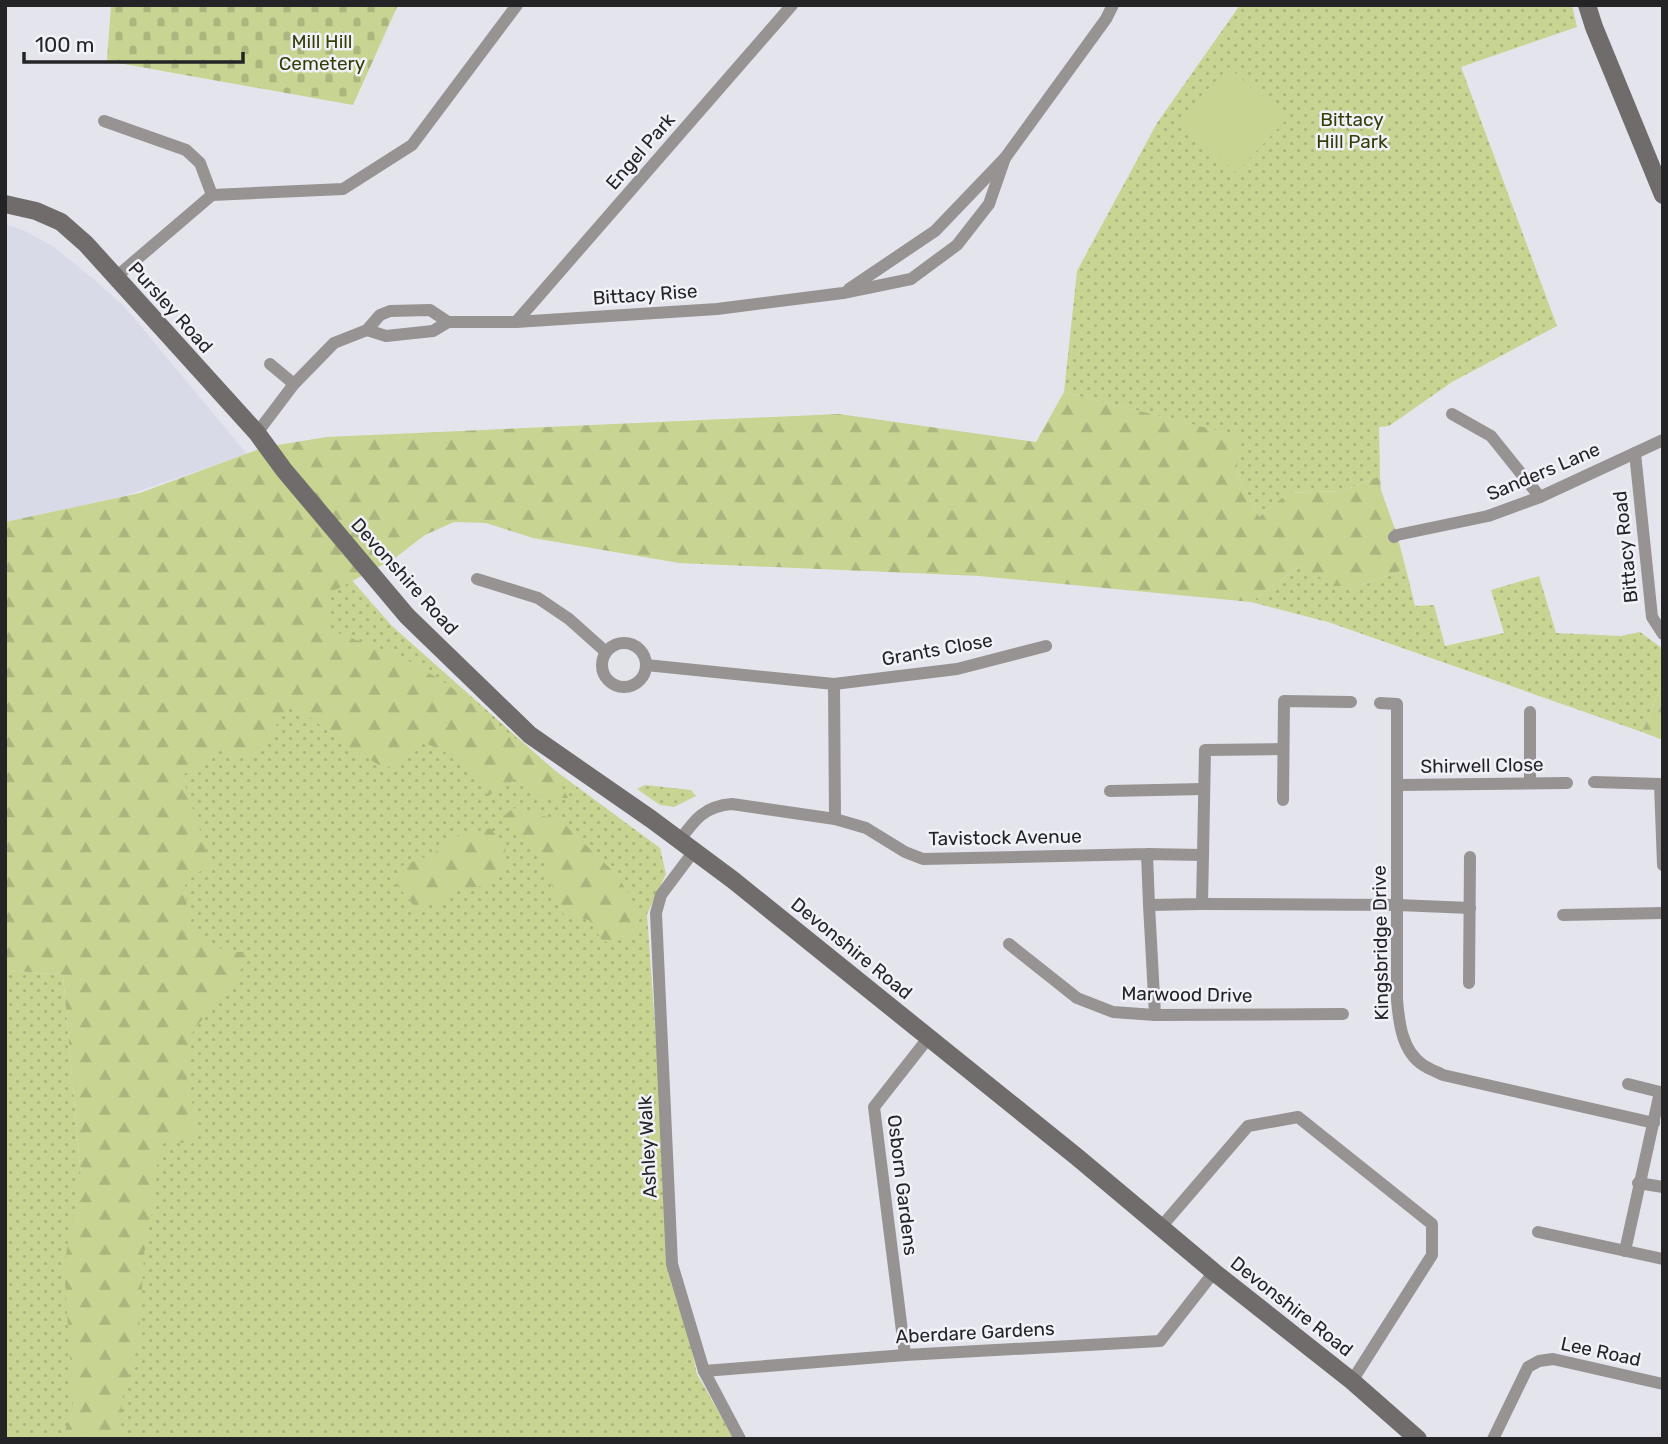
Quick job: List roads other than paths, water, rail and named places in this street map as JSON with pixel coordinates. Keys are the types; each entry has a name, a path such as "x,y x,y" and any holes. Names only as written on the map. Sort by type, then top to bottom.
{"street":[{"path":"116,277 212,195 343,189 412,145 517,5"},
{"name":"Engel Park","path":"516,321 792,5"},
{"name":"Bittacy Rise","path":"843,293 935,231 1005,158 1114,5"},
{"path":"1587,5 1663,195"},
{"path":"104,121 186,150 200,163 212,195"},
{"name":"Bittacy Rise","path":"367,330 386,336 433,331 448,322 516,321 717,309 843,293 911,279 957,245 989,204 1005,158"},
{"name":"Pursley Road","path":"5,204 36,211 61,222 86,244 257,433 284,470"},
{"name":"Bittacy Rise","path":"257,433 294,384 334,343 367,330 380,315 430,310 448,322"},
{"path":"270,364 294,384"},
{"path":"1452,414 1491,436 1540,497"},
{"name":"Sanders Lane","path":"1394,537 1488,516 1540,497 1663,440"},
{"name":"Bittacy Road","path":"1635,453 1652,617 1663,634"},
{"name":"Devonshire Road","path":"284,470 407,616 530,736 733,880 1352,1381 1418,1439"},
{"path":"477,579 538,598 569,619 607,652"},
{"path":"619,643 631,644 639,649 644,655 646,665 642,677 636,683 624,687 617,685 606,677 603,670 602,662 607,652 619,643"},
{"name":"Grants Close","path":"646,665 834,684 957,669 1046,646"},
{"path":"834,684 835,819"},
{"path":"1283,800 1284,701 1351,702"},
{"name":"Kingsbridge Drive","path":"1380,703 1397,704 1397,1000 1399,1023 1406,1045 1421,1064 1443,1075 1654,1123"},
{"path":"1530,712 1530,783"},
{"path":"1202,904 1205,750 1283,749"},
{"path":"1594,782 1660,784 1663,865"},
{"name":"Shirwell Close","path":"1398,785 1567,783"},
{"path":"1110,791 1203,789"},
{"name":"Tavistock Avenue","path":"680,840 693,821 709,808 732,804 835,819 866,828 905,852 923,859 1203,855"},
{"name":"Ashley Walk","path":"694,851 661,895 656,913 672,1264 704,1371 740,1439"},
{"path":"1147,854 1155,1015"},
{"path":"1469,982 1471,858"},
{"path":"1149,905 1398,905 1470,908"},
{"path":"1563,915 1663,913"},
{"name":"Marwood Drive","path":"1009,944 1077,998 1113,1012 1155,1015 1343,1014"},
{"name":"Osborn Gardens","path":"905,1355 874,1107 929,1037"},
{"path":"1625,1251 1660,1093 1628,1084"},
{"path":"1161,1227 1248,1126 1298,1117 1432,1224 1432,1255 1352,1381"},
{"path":"1639,1183 1663,1187"},
{"path":"1538,1232 1663,1259"},
{"name":"Aberdare Gardens","path":"704,1371 905,1355 1160,1341 1214,1272"},
{"name":"Lee Road","path":"1493,1439 1528,1367 1539,1361 1553,1359 1663,1384"}],"park label":[{"name":"Mill Hill Cemetery","path":"322,52"},
{"name":"Bittacy Hill Park","path":"1352,130"}]}
